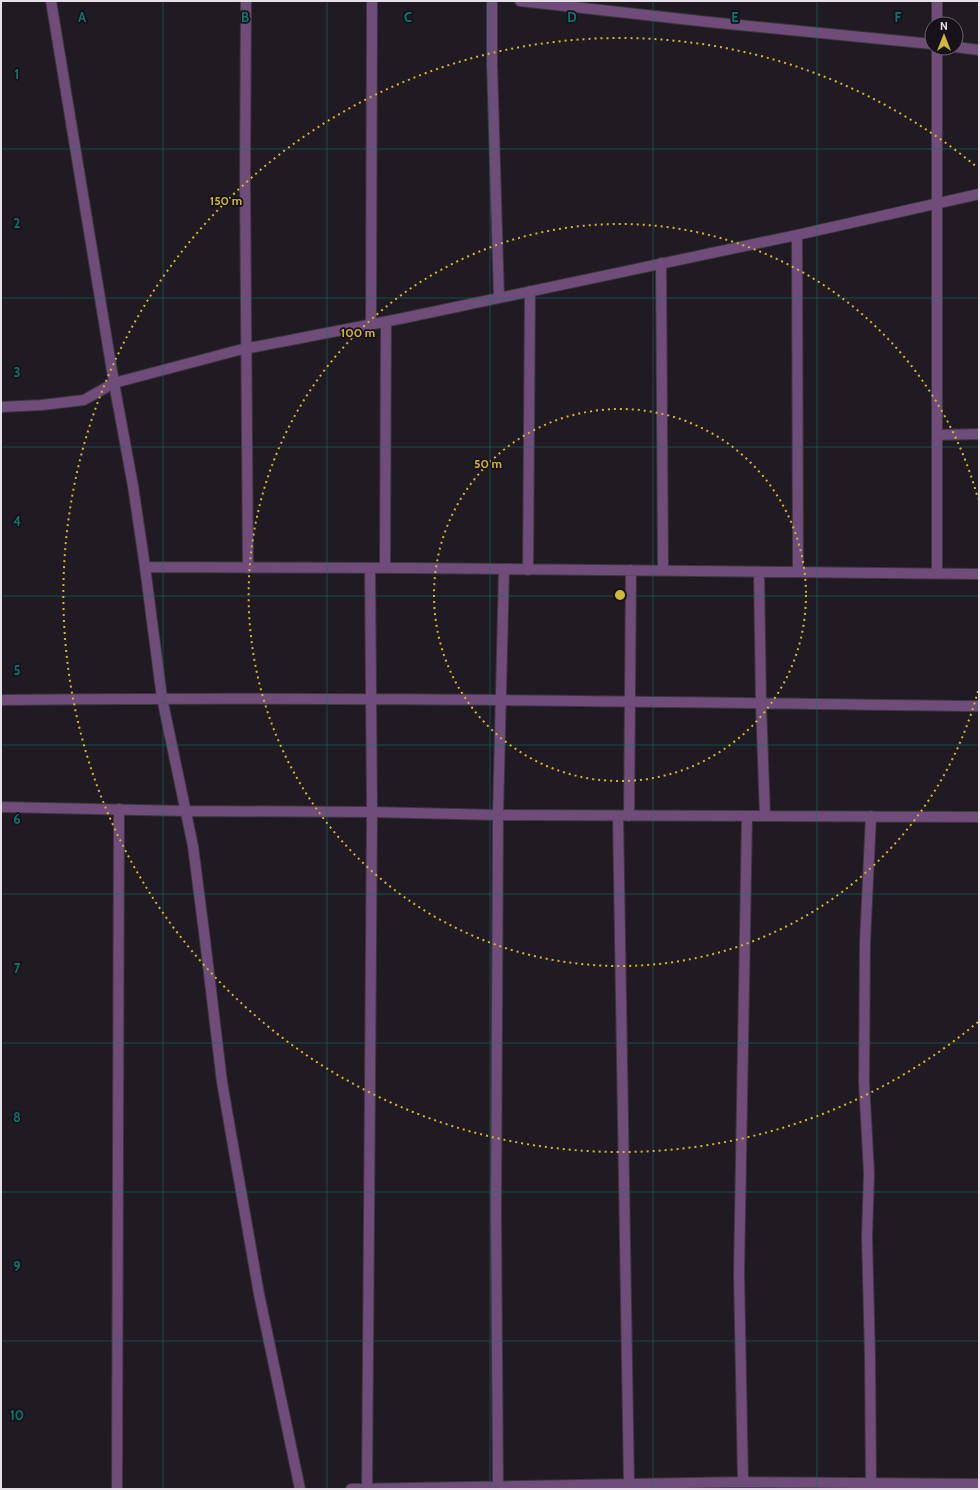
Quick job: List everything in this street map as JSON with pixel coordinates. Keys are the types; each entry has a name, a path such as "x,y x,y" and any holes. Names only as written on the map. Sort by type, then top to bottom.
{"street":[{"path":"51,1 114,383 133,486 162,698 192,846 206,940 222,1082 259,1294 300,1489"},
{"path":"246,1 245,181 248,568"},
{"path":"371,325 372,1"},
{"path":"492,1 492,64 499,298"},
{"path":"520,1 709,22 924,43"},
{"path":"937,1 937,16"},
{"path":"964,48 979,50"},
{"path":"937,56 937,573"},
{"path":"1,407 42,405 84,400 114,383 247,348 386,322 797,235 979,194"},
{"path":"797,235 798,572"},
{"path":"661,263 663,571"},
{"path":"528,570 530,291"},
{"path":"385,568 386,322"},
{"path":"937,435 979,434"},
{"path":"145,568 385,568 979,574"},
{"path":"367,1489 372,812 370,568"},
{"path":"498,1487 496,1206 498,815 504,569"},
{"path":"629,816 632,570"},
{"path":"759,572 761,703 765,816"},
{"path":"1,700 162,698 501,700 979,706"},
{"path":"1,807 498,815 979,817"},
{"path":"117,1489 119,809"},
{"path":"618,816 629,1484"},
{"path":"743,1482 739,1273 747,816"},
{"path":"871,816 865,942 864,1082 869,1173 867,1237 871,1483"},
{"path":"351,1489 743,1482 979,1484"}]}
